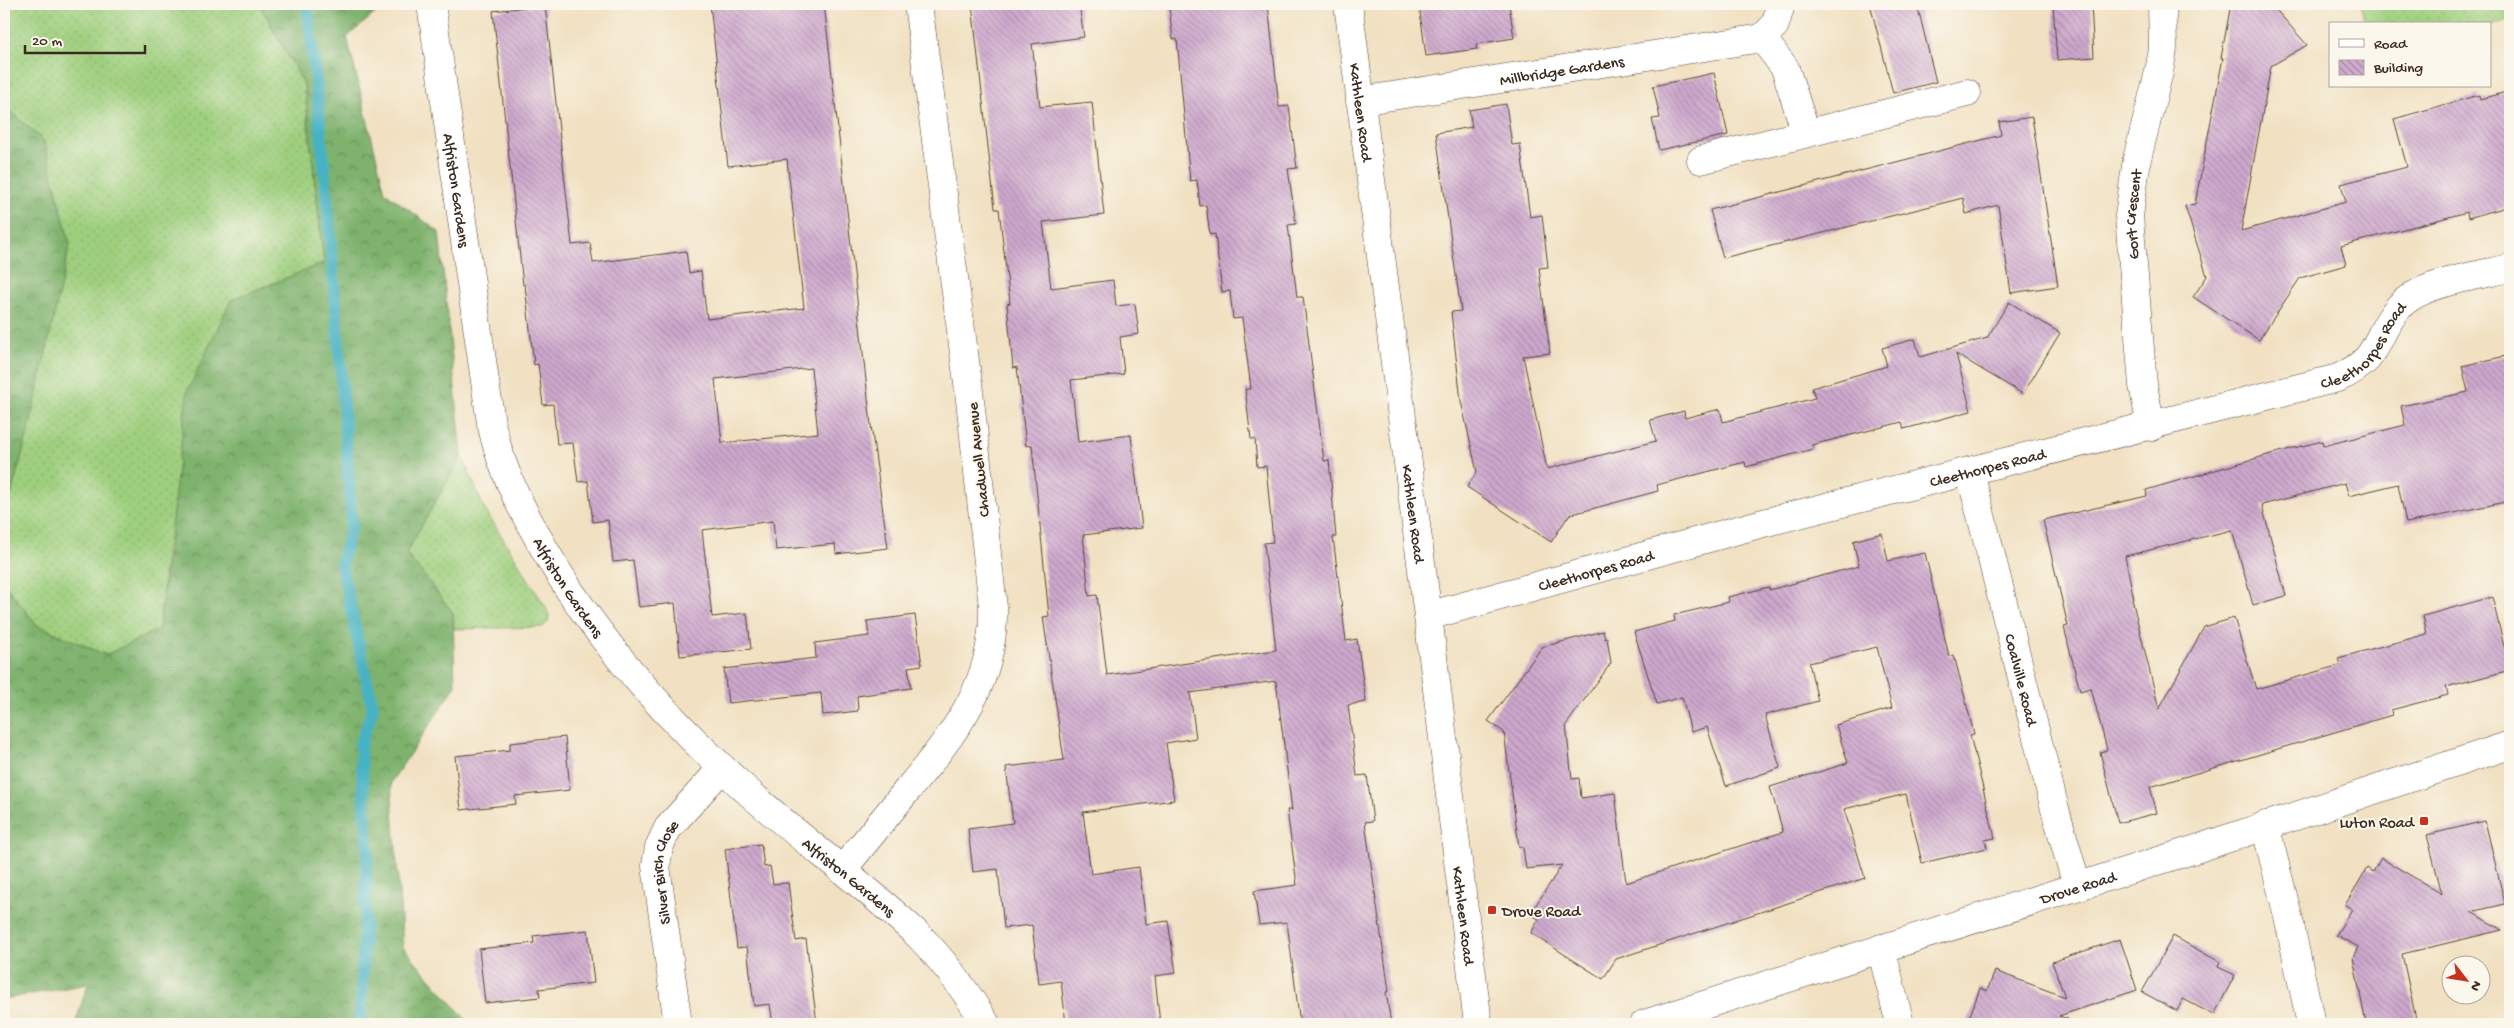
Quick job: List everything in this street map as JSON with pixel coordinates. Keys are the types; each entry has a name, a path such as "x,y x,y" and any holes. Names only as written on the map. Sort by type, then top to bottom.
{"street":[{"name":"Alfriston Gardens","path":"431,4 478,343 491,423 499,458 534,532 591,622 618,658 670,716 722,768 894,913 940,957 959,981 986,1024"},
{"name":"Chadwell Avenue","path":"842,870 946,743 966,713 981,684 990,655 993,630 993,607 969,391 918,4"},
{"name":"Kathleen Road","path":"1348,4 1428,616 1478,1024"},
{"path":"1781,4 1775,25 1762,38 1785,68 1806,133"},
{"name":"Gort Crescent","path":"2151,427 2142,385 2128,216 2137,159 2163,49 2162,4"},
{"name":"Millbridge Gardens","path":"1360,101 1762,38"},
{"path":"1701,160 1967,93"},
{"name":"Cleethorpes Road","path":"1428,616 1763,523 2151,427 2338,378 2362,366 2372,354 2399,306 2414,295 2429,288 2510,268"},
{"name":"Coalville Road","path":"1970,472 2055,809 2077,886"},
{"name":"Drove Road","path":"1644,1024 2510,745"},
{"name":"Silver Birch Close","path":"678,1024 656,866 659,847 668,828 722,768"},
{"path":"2265,825 2288,916 2311,1024"},
{"path":"1881,948 1900,1024"}],"green space":[{"path":"259,4 304,84 324,263 231,300 167,547 159,629 106,655 37,625 4,584 4,519 29,429 44,141 4,105 4,5"},
{"path":"259,4 386,4 347,37 385,192 439,232 462,455 406,553 453,613 455,687 391,782 403,947 470,1024 75,1024 88,984 4,999 4,584 37,625 106,655 159,629 187,392 231,300 324,263 304,84"},
{"path":"2360,4 2510,4 2510,20 2492,24 2492,22 2364,22"},
{"path":"4,105 44,141 70,244 29,429 4,519"},
{"path":"462,455 484,508 545,606 549,615 548,622 543,627 454,629 453,613 406,553"}],"building":[{"path":"710,4 824,4 871,425 888,548 836,554 835,544 776,550 773,521 702,530 712,617 747,613 751,649 680,656 675,603 639,607 633,560 613,562 608,520 593,522 588,481 578,482 573,443 557,444 553,404 543,405 538,364 534,365 525,285 523,285 493,11 545,5 572,245 590,243 593,263 686,251 689,273 701,271 707,319 804,308 787,159 728,166","holes":["811,368 818,433 722,443 715,379"]},
{"path":"972,4 1079,4 1084,37 1032,44 1040,107 1092,102 1104,215 1043,222 1051,288 1113,280 1116,306 1135,304 1139,334 1120,337 1124,374 1071,380 1078,442 1131,435 1142,528 1083,535 1089,596 1097,595 1107,675 1276,650 1264,543 1273,542 1266,466 1257,467 1255,439 1251,439 1245,389 1251,389 1242,318 1233,319 1230,291 1222,292 1215,234 1210,235 1206,205 1200,206 1197,180 1190,181 1177,39 1173,39 1169,8 1207,4 1268,4 1279,107 1289,106 1297,168 1288,169 1296,224 1288,225 1297,297 1303,297 1324,461 1329,460 1336,537 1333,537 1346,641 1357,639 1366,702 1348,705 1357,776 1367,775 1373,821 1365,822 1389,991 1386,992 1391,1024 1300,1024 1287,922 1259,925 1254,891 1297,885 1287,810 1292,810 1276,681 1190,693 1196,738 1166,743 1174,800 1083,812 1091,874 1139,867 1146,924 1168,921 1176,973 1155,976 1160,1024 1066,1024 1061,981 1039,984 1032,925 1004,928 998,869 973,872 968,829 1013,823 1006,767 1064,760 1043,617 1049,616 1032,445 1026,446 1017,367 1013,368 1007,304 1010,303 999,209 995,209"},
{"path":"1419,4 1509,4 1514,38 1476,44 1477,49 1426,56"},
{"path":"1870,4 1917,4 1936,82 1893,93"},
{"path":"2053,4 2091,4 2094,57 2057,60"},
{"path":"2231,4 2271,4 2307,45 2271,66 2241,231 2346,202 2341,184 2407,167 2394,119 2479,95 2480,99 2510,91 2510,206 2468,218 2467,212 2341,246 2346,265 2300,278 2259,340 2193,297 2207,276 2185,206 2195,204 2223,58 2221,58"},
{"path":"1714,73 1728,135 1659,150 1652,119 1660,118 1653,86"},
{"path":"1506,104 1512,145 1520,144 1530,217 1542,215 1548,267 1539,268 1550,353 1523,356 1547,469 1656,441 1650,420 1684,411 1685,418 1720,409 1723,422 1815,398 1812,388 1887,366 1882,348 1915,339 1920,357 1987,338 2009,302 2060,333 2023,394 1956,354 1971,411 1904,429 1902,422 1812,445 1813,449 1746,467 1745,462 1657,485 1658,491 1569,515 1551,542 1467,487 1477,472 1461,401 1451,312 1461,311 1436,133 1472,127 1469,110"},
{"path":"2032,117 2058,286 2011,293 1998,205 1966,214 1963,198 1723,258 1710,210 2001,135 1999,122"},
{"path":"2510,355 2510,501 2406,523 2398,484 2349,496 2345,483 2262,505 2286,596 2253,605 2232,530 2125,556 2134,599 2132,599 2159,709 2204,627 2234,618 2256,689 2340,665 2338,658 2427,634 2423,616 2492,597 2510,670 2446,687 2448,695 2391,710 2392,715 2150,787 2157,813 2118,823 2100,752 2107,750 2091,688 2080,691 2064,627 2068,626 2043,520 2147,496 2146,490 2271,454 2322,441 2323,446 2405,425 2401,406 2468,392 2462,366"},
{"path":"1882,533 1888,561 1925,553 1949,656 1954,655 1974,734 1970,735 1995,838 1985,840 1987,848 1922,863 1906,794 1844,809 1865,878 1616,959 1603,979 1531,933 1539,919 1530,914 1562,865 1526,869 1523,847 1519,847 1504,732 1488,721 1542,647 1603,631 1605,639 1607,638 1611,663 1566,725 1572,779 1579,778 1581,798 1615,793 1626,883 1783,832 1770,787 1848,763 1836,725 1892,708 1877,647 1809,663 1818,701 1765,715 1780,768 1726,786 1707,727 1691,732 1682,697 1657,704 1634,632 1675,621 1674,615 1729,602 1728,597 1769,587 1769,590 1859,566 1853,541"},
{"path":"915,615 922,665 908,667 911,688 857,696 858,711 823,715 821,693 728,703 724,669 816,658 815,643 869,636 867,621"},
{"path":"565,737 570,790 515,796 516,804 461,810 455,756 510,750 510,743"},
{"path":"2485,821 2505,904 2471,912 2502,930 2402,954 2417,1024 2366,1024 2353,957 2358,947 2336,935 2352,909 2345,905 2367,868 2373,872 2381,858 2442,894 2427,835"},
{"path":"761,844 764,867 770,866 773,884 788,883 796,941 806,939 817,1024 773,1024 770,1004 754,1006 747,947 737,948 725,849"},
{"path":"588,930 594,983 539,989 540,997 485,1003 479,949 534,943 533,936"},
{"path":"2173,936 2220,962 2218,967 2235,975 2214,1015 2183,999 2177,1011 2142,992"},
{"path":"2120,939 2137,990 2059,1016 2068,1019 2068,1024 1967,1024 1980,988 1987,991 1995,971 2065,997 2052,962"}],"waterway":[{"path":"307,4 327,198 352,523 341,564 373,708 360,745 368,846 360,1024"}],"place":[{"name":"Luton Road","path":"2424,821"},
{"name":"Drove Road","path":"1492,910"}]}
